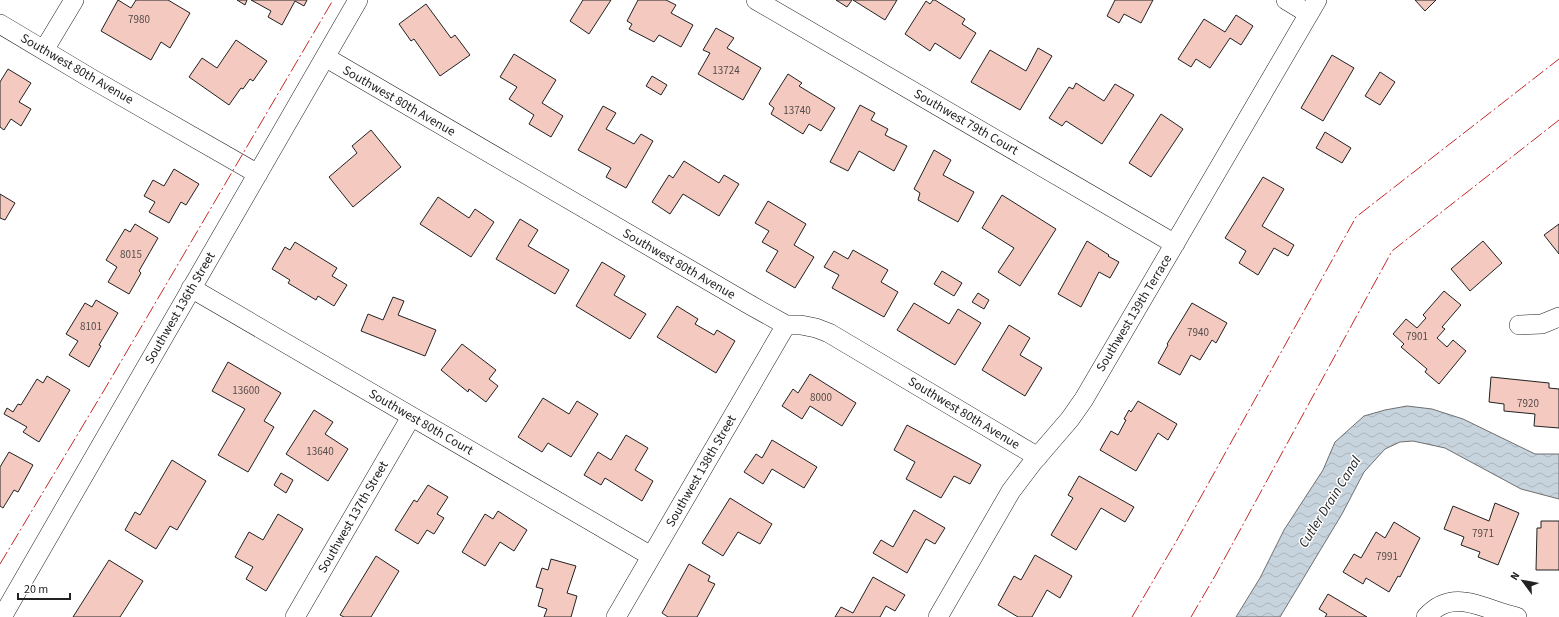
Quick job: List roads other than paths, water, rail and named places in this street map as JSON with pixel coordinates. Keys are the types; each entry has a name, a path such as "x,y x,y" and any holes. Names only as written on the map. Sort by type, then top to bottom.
{"street":[{"path":"44,50 74,0"},
{"name":"Southwest 136th Street","path":"2,617 358,0"},
{"name":"Southwest 79th Court","path":"756,0 1175,244"},
{"path":"1286,0 1313,7"},
{"name":"Southwest 139th Terrace","path":"938,617 1011,491 1070,419 1084,399 1313,7"},
{"name":"Southwest 80th Avenue","path":"0,24 258,174"},
{"name":"Southwest 80th Avenue","path":"325,57 752,306 786,325 801,325 816,328 828,333 1038,457"},
{"name":"Southwest 80th Court","path":"191,288 652,556"},
{"path":"1519,325 1542,324 1559,317"},
{"name":"Southwest 138th Street","path":"616,617 786,325"},
{"name":"Southwest 137th Street","path":"295,617 411,417"},
{"path":"1426,617 1435,608 1452,601 1461,601 1517,617"}],"water":[{"name":"Cutler Drain Canal","path":"1407,406 1432,409 1463,419 1535,454 1559,454 1559,499 1521,489 1445,448 1413,441 1400,442 1385,449 1364,472 1342,514 1280,617 1236,617 1260,578 1284,530 1323,470 1335,442 1364,416"}]}
